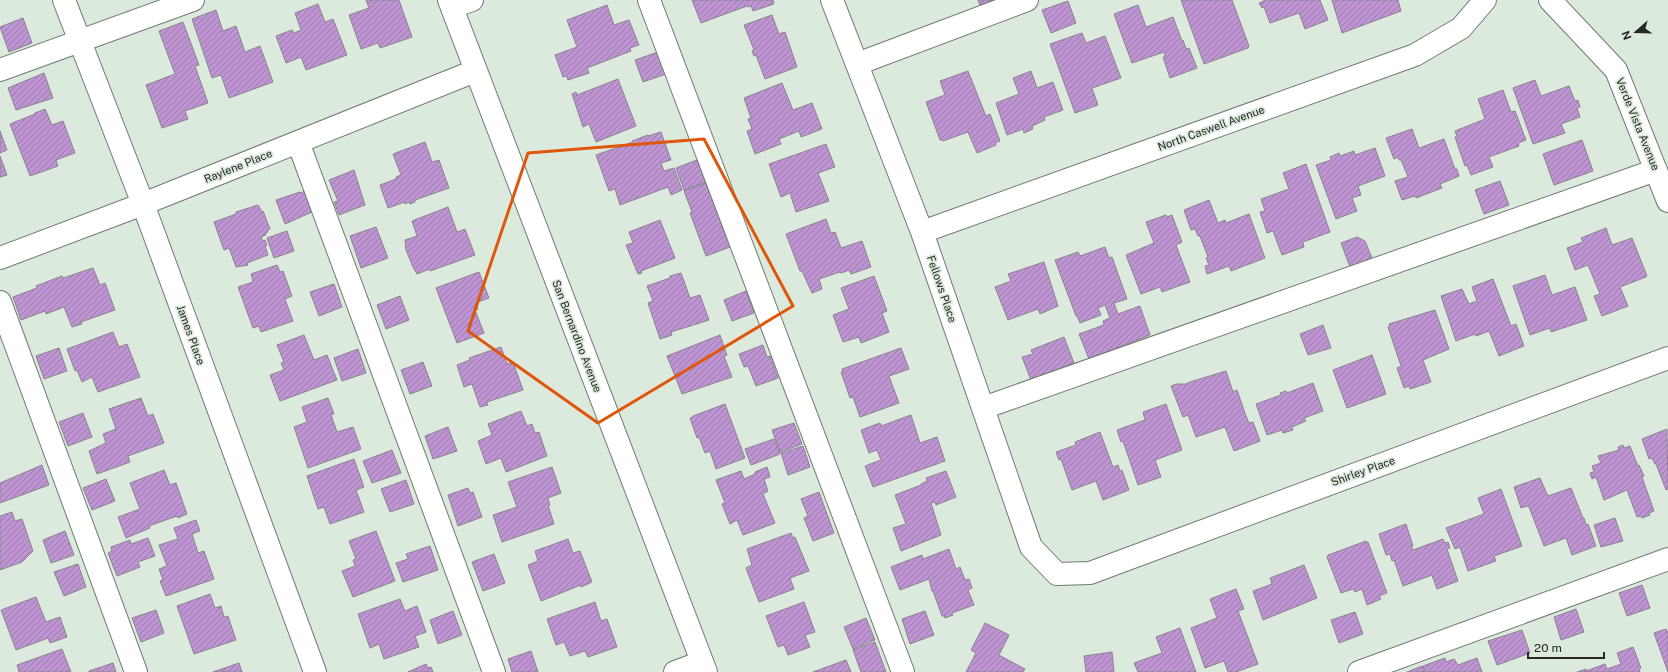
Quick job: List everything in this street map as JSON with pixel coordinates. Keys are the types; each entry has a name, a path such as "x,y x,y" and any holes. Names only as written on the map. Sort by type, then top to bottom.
{"street":[{"name":"James Place","path":"64,0 143,204 315,672"},
{"path":"0,70 193,0"},
{"path":"649,0 903,672"},
{"name":"Fellows Place","path":"832,0 922,232 1031,547 1057,574"},
{"path":"857,64 1027,0"},
{"name":"North Caswell Avenue","path":"922,232 1415,55 1461,28 1485,0"},
{"name":"Verde Vista Avenue","path":"1550,0 1616,70 1668,201"},
{"name":"San Bernardino Avenue","path":"458,2 475,71 704,667"},
{"name":"Raylene Place","path":"0,258 143,204 475,71"},
{"path":"298,142 494,672"},
{"path":"983,408 1656,170"},
{"path":"0,302 136,672"},
{"name":"Shirley Place","path":"1057,574 1090,573 1668,358"},
{"path":"1359,672 1668,559"},
{"path":"675,672 704,667"}],"highlighted area":[{"path":"704,139 793,306 598,423 468,331 528,153"}],"building":[{"path":"366,0 399,0 412,37 380,48 378,43 361,49 349,15 369,8"},
{"path":"692,0 773,0 774,4 753,11 751,6 747,6 701,23"},
{"path":"978,0 994,0 980,5"},
{"path":"1181,0 1232,0 1249,46 1248,48 1204,64"},
{"path":"1264,0 1320,0 1328,20 1305,29 1299,13 1270,23 1264,7 1262,8 1259,3"},
{"path":"1332,0 1398,0 1401,11 1342,33"},
{"path":"1068,1 1076,23 1051,33 1042,10"},
{"path":"318,4 325,22 333,19 347,55 306,70 301,57 286,63 276,36 292,30 294,33 301,30 295,13"},
{"path":"607,5 614,25 629,20 639,45 630,48 631,51 587,68 589,73 568,80 567,76 563,77 555,55 577,47 567,20"},
{"path":"1138,5 1146,27 1173,17 1182,41 1183,40 1186,49 1189,48 1197,68 1170,78 1163,57 1165,57 1164,52 1132,63 1114,14"},
{"path":"216,10 223,31 236,26 245,52 260,46 273,82 229,98 221,75 212,78 192,19"},
{"path":"772,15 779,34 785,32 797,67 765,79 756,55 754,56 752,51 754,50 744,25"},
{"path":"23,18 32,43 9,52 0,27"},
{"path":"183,22 199,65 195,66 208,103 185,111 188,119 162,128 146,85 175,74 159,31"},
{"path":"1082,33 1086,43 1105,36 1121,78 1092,88 1098,105 1075,113 1050,44"},
{"path":"658,52 666,74 643,82 635,60"},
{"path":"968,71 986,116 990,114 1000,141 995,143 996,145 977,153 968,132 943,141 940,140 926,102 945,95 940,81"},
{"path":"1031,71 1037,88 1053,82 1063,110 1044,117 1045,120 1032,126 1033,129 1024,133 1023,129 1007,135 996,103 1019,94 1013,78"},
{"path":"44,73 53,98 16,110 8,88"},
{"path":"618,79 636,126 596,142 589,124 583,127 572,94 576,92 577,95"},
{"path":"1535,80 1541,96 1569,86 1575,101 1578,100 1580,107 1577,108 1580,117 1561,124 1565,133 1533,144 1513,88"},
{"path":"782,83 793,110 812,103 822,129 801,137 799,131 779,139 781,144 755,154 747,131 752,129 748,119 751,118 744,98"},
{"path":"1503,90 1511,112 1515,111 1526,140 1518,143 1519,146 1489,157 1493,167 1471,175 1467,165 1465,166 1455,137 1457,136 1455,131 1485,119 1478,99"},
{"path":"45,109 52,125 63,121 75,153 56,160 58,166 30,176 10,124"},
{"path":"1412,129 1419,148 1444,139 1459,176 1440,184 1442,188 1416,198 1415,196 1402,200 1395,181 1408,177 1401,160 1399,160 1398,157 1394,159 1386,138"},
{"path":"0,131 7,150 0,153"},
{"path":"661,132 671,160 661,163 664,171 674,168 682,190 671,195 668,187 620,205 615,189 609,191 596,155 648,135"},
{"path":"1582,140 1593,171 1554,185 1543,154"},
{"path":"425,142 432,162 439,160 449,188 415,200 415,202 410,204 409,202 405,204 405,202 388,208 380,185 396,179 396,177 401,175 393,154"},
{"path":"826,144 835,167 818,173 829,201 796,212 790,193 781,197 769,164"},
{"path":"1375,148 1385,176 1358,186 1361,195 1352,198 1357,211 1336,219 1316,165 1331,160 1330,157 1339,153 1340,156 1354,151 1355,155"},
{"path":"0,156 7,175 0,177"},
{"path":"697,160 706,182 684,190 676,168"},
{"path":"1306,164 1330,232 1303,242 1304,247 1282,255 1273,231 1267,233 1260,212 1265,211 1261,199 1289,189 1283,173"},
{"path":"354,170 365,205 339,215 334,202 338,201 329,180"},
{"path":"1500,181 1509,205 1484,214 1475,190"},
{"path":"706,183 730,247 706,256 690,213 692,212 684,191"},
{"path":"305,191 312,212 285,224 276,200"},
{"path":"1209,200 1218,223 1225,220 1226,223 1249,214 1265,258 1231,271 1229,266 1207,274 1205,266 1209,265 1206,258 1208,257 1200,236 1198,236 1195,229 1191,230 1184,210"},
{"path":"258,205 262,212 263,211 270,229 265,233 266,235 261,237 263,241 265,240 267,245 265,246 268,255 247,263 248,265 236,267 229,248 224,250 214,222 236,214 236,212"},
{"path":"448,207 457,232 465,229 475,255 417,274 406,250 405,240 417,236 412,221"},
{"path":"1166,215 1167,217 1172,215 1182,242 1176,245 1190,282 1162,292 1160,287 1141,294 1126,255 1154,243 1146,222"},
{"path":"826,219 831,233 835,232 841,248 862,241 871,267 851,274 849,270 819,279 822,289 812,293 802,271 800,271 786,234"},
{"path":"660,220 675,258 641,271 642,273 638,274 626,245 633,243 629,232"},
{"path":"376,227 388,258 361,268 350,236"},
{"path":"1606,228 1612,245 1632,238 1647,276 1620,287 1628,306 1602,316 1594,296 1600,294 1588,265 1575,270 1567,248 1583,242 1581,238"},
{"path":"287,231 294,251 274,258 267,238"},
{"path":"1357,237 1365,241 1372,258 1350,267 1341,243"},
{"path":"1105,247 1109,258 1112,257 1127,299 1114,303 1118,314 1140,306 1150,335 1089,359 1079,334 1104,325 1103,321 1110,318 1105,305 1098,308 1101,315 1080,323 1055,260 1078,252 1080,256"},
{"path":"1044,262 1058,306 1040,314 1038,309 1008,320 995,287 1011,281 1008,274"},
{"path":"277,265 280,272 283,271 292,296 285,299 293,321 261,332 259,326 253,328 238,287 253,282 251,274"},
{"path":"93,268 100,285 105,283 115,310 81,322 82,324 72,327 64,307 46,314 45,311 21,320 13,297 62,276 63,278"},
{"path":"479,272 489,298 475,303 478,309 475,310 484,333 457,343 436,288"},
{"path":"681,273 690,298 700,295 709,320 671,332 672,335 660,339 648,303 653,301 647,286"},
{"path":"1545,275 1552,295 1575,287 1587,320 1551,332 1550,328 1530,335 1513,286"},
{"path":"874,276 887,311 882,313 889,332 861,343 859,337 843,342 833,315 849,309 841,288"},
{"path":"1493,279 1511,326 1516,324 1524,346 1499,356 1489,331 1456,341 1441,296 1462,289 1469,304 1477,301 1472,287"},
{"path":"334,284 342,307 319,316 310,292"},
{"path":"746,291 754,313 732,321 724,300"},
{"path":"400,296 409,320 386,329 377,305"},
{"path":"1435,310 1449,349 1423,360 1431,382 1410,389 1409,386 1404,388 1397,368 1401,366 1388,327 1390,326 1389,324"},
{"path":"1323,325 1331,348 1308,355 1300,334"},
{"path":"113,332 119,347 127,344 140,377 98,392 92,377 82,382 77,370 75,371 67,349"},
{"path":"304,335 314,360 327,355 337,380 280,401 270,375 284,370 281,363 284,362 277,345"},
{"path":"720,335 727,355 724,356 732,377 682,394 667,356"},
{"path":"1064,337 1074,363 1031,380 1022,357 1033,354 1031,350"},
{"path":"763,345 767,357 770,356 778,378 756,386 748,366 744,367 739,354"},
{"path":"501,347 507,364 513,362 523,390 487,402 488,405 480,407 472,384 464,387 457,365 470,360 469,358"},
{"path":"59,348 67,371 44,379 36,356"},
{"path":"901,348 909,369 889,376 899,403 860,417 853,397 850,398 841,372 843,372 842,369"},
{"path":"358,349 366,373 342,381 334,358"},
{"path":"1372,355 1386,394 1347,408 1333,370"},
{"path":"423,362 432,386 410,394 401,370"},
{"path":"1226,371 1233,392 1237,390 1249,423 1253,422 1260,441 1234,451 1225,427 1196,437 1188,415 1183,417 1171,386 1186,384"},
{"path":"1313,383 1323,411 1304,418 1306,421 1292,427 1293,430 1283,433 1282,430 1267,435 1256,404 1281,395 1280,393 1286,391 1287,393"},
{"path":"141,398 148,416 153,414 164,443 128,456 130,462 97,474 89,451 106,443 103,434 116,429 109,409"},
{"path":"328,398 334,414 331,415 337,432 353,427 361,449 308,468 294,427 307,422 302,407"},
{"path":"725,404 745,458 716,469 710,451 705,453 699,437 697,438 690,418"},
{"path":"1166,404 1182,450 1155,460 1161,477 1138,485 1123,441 1121,442 1117,430 1145,420 1143,412"},
{"path":"521,411 527,426 532,424 535,433 539,432 547,456 506,472 501,458 486,464 478,441 492,435 488,424"},
{"path":"83,413 92,437 68,446 59,422"},
{"path":"911,415 920,443 937,437 945,461 873,487 865,466 881,460 877,450 869,453 861,430 880,423 881,426"},
{"path":"794,423 802,444 780,452 772,430"},
{"path":"448,427 457,451 433,459 425,436"},
{"path":"1667,429 1668,489 1666,490 1656,464 1652,458 1649,459 1642,439"},
{"path":"1100,432 1113,467 1118,465 1120,471 1122,470 1129,490 1103,500 1096,481 1072,490 1061,459 1059,460 1056,452 1076,445 1075,442"},
{"path":"774,439 780,454 751,465 745,449"},
{"path":"1623,445 1624,448 1630,446 1638,466 1639,465 1644,476 1642,477 1654,511 1649,513 1650,515 1642,518 1641,516 1637,517 1627,490 1604,500 1596,477 1592,479 1590,473 1594,472 1592,466 1601,463 1598,456 1619,450 1618,447"},
{"path":"803,446 810,467 788,475 781,453"},
{"path":"392,450 401,473 372,483 363,461"},
{"path":"354,459 364,487 356,490 364,512 330,524 324,507 318,509 307,476"},
{"path":"42,465 49,485 0,503 0,483"},
{"path":"552,467 561,493 548,498 550,505 548,505 554,524 502,542 493,515 517,507 508,482"},
{"path":"767,467 770,477 764,479 768,491 763,494 775,523 743,535 737,520 730,524 722,504 725,503 716,480 741,471 744,479"},
{"path":"164,470 170,485 176,483 187,514 149,526 150,528 126,538 118,517 140,509 130,483"},
{"path":"946,471 956,497 936,505 935,502 931,503 941,535 901,551 893,528 906,524 895,495 921,485 927,481 926,478"},
{"path":"1540,478 1548,496 1571,488 1586,525 1588,524 1596,546 1572,555 1566,538 1544,546 1529,507 1527,506 1521,508 1514,487"},
{"path":"106,479 115,501 92,510 83,488"},
{"path":"406,480 414,504 390,512 381,489"},
{"path":"468,488 470,493 473,492 482,517 458,526 448,495"},
{"path":"1501,489 1522,546 1494,556 1496,561 1468,571 1460,547 1455,549 1446,528 1484,514 1478,498"},
{"path":"819,492 834,533 813,541 804,518 808,516 801,499"},
{"path":"12,512 15,521 22,519 33,551 22,562 0,570 0,516"},
{"path":"1615,518 1623,541 1601,547 1594,525"},
{"path":"196,520 200,531 192,534 198,553 204,551 214,579 166,596 160,581 163,580 159,569 167,566 159,545 178,539 174,528"},
{"path":"1406,524 1413,550 1443,539 1445,543 1448,542 1450,548 1447,549 1458,581 1437,589 1432,575 1403,586 1394,560 1392,561 1390,554 1386,555 1379,534"},
{"path":"65,531 74,555 51,563 43,540"},
{"path":"376,531 395,581 353,597 342,571 355,566 353,560 356,559 349,541"},
{"path":"791,533 793,538 795,537 809,571 790,578 794,589 759,602 746,568 752,565 747,549"},
{"path":"148,538 155,556 138,562 140,567 117,576 108,553 112,551 111,547 130,540 131,544"},
{"path":"568,539 573,553 580,551 592,582 541,601 528,565 538,561 535,551"},
{"path":"1366,541 1366,543 1368,542 1387,593 1379,596 1381,599 1367,605 1362,589 1355,592 1353,589 1341,593 1327,557 1328,555"},
{"path":"430,546 438,570 403,582 396,563 408,559 406,554"},
{"path":"949,549 956,569 960,567 965,580 969,579 972,588 968,590 974,605 952,613 953,615 945,618 942,616 929,579 900,590 891,567 922,555 923,559"},
{"path":"494,554 505,583 483,591 472,562"},
{"path":"78,564 86,587 64,596 54,572"},
{"path":"1304,565 1317,598 1263,620 1253,591 1272,584 1270,578"},
{"path":"1642,585 1650,608 1627,616 1619,593"},
{"path":"1236,589 1244,609 1238,611 1258,664 1236,672 1228,672 1224,661 1205,668 1191,628 1217,618 1210,599"},
{"path":"210,594 215,608 221,606 224,617 228,616 236,640 194,654 177,606"},
{"path":"36,597 46,622 60,617 67,637 50,643 48,638 16,650 1,610"},
{"path":"400,599 405,611 417,606 426,632 415,636 419,647 384,659 379,644 370,648 358,614"},
{"path":"595,602 601,621 607,619 617,647 588,657 585,651 570,656 564,642 556,645 547,619"},
{"path":"804,602 815,632 805,635 810,647 788,655 784,645 778,647 766,616"},
{"path":"1576,609 1584,632 1561,640 1554,617"},
{"path":"156,610 164,633 141,642 132,618"},
{"path":"453,611 462,635 438,644 430,620"},
{"path":"925,611 934,635 910,644 902,619"},
{"path":"1355,612 1363,634 1339,643 1331,620"},
{"path":"866,618 875,640 853,649 844,627"},
{"path":"985,623 1009,635 999,655 1025,669 1023,672 966,672 976,653 971,650"},
{"path":"1180,628 1196,672 1138,672 1134,663 1162,653 1156,637"},
{"path":"1666,629 1668,633 1668,672 1654,633"},
{"path":"1522,630 1530,653 1497,665 1488,641"},
{"path":"875,642 886,672 861,672 853,650"},
{"path":"1633,647 1641,668 1639,669 1640,672 1577,672 1586,669 1586,671 1605,664 1607,669 1621,664 1617,653"},
{"path":"62,649 71,672 19,672 17,665"},
{"path":"531,651 538,672 512,672 508,659"},
{"path":"1112,652 1114,672 1086,672 1084,656"},
{"path":"1445,658 1446,662 1454,659 1458,665 1477,658 1482,672 1425,672 1423,666"},
{"path":"846,660 851,672 813,672"},
{"path":"113,663 116,672 89,672 89,671"},
{"path":"239,663 242,672 213,672"},
{"path":"426,664 428,668 431,667 433,672 408,672"},
{"path":"1422,666 1424,672 1407,672"}]}
